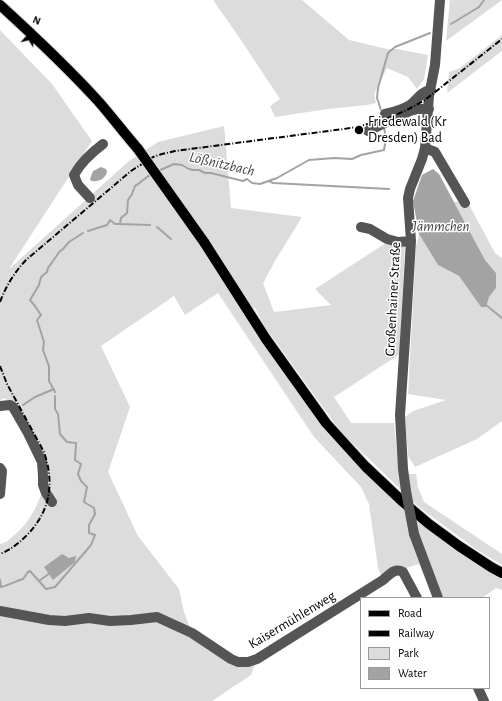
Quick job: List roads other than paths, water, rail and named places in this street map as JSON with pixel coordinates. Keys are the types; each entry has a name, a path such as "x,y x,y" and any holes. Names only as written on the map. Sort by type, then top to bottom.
{"main road":[{"path":"0,5 99,102 138,150 204,242 266,339 326,423 365,466 428,524 459,546 502,573"}],"street":[{"name":"Großenhainer Straße","path":"438,597 414,534 403,469 400,415 410,241 408,198 425,148 435,65 440,0"},
{"path":"385,114 405,108 423,92 426,90 431,90"},
{"path":"368,131 410,111 429,109"},
{"path":"90,198 78,185 74,175 90,154 103,144"},
{"path":"425,148 435,152 465,203"},
{"path":"361,228 370,229 387,239 398,242 410,241"},
{"path":"0,406 10,405 13,407 28,433 42,462 44,476 43,485 52,502"},
{"path":"0,468 2,471 0,494"},
{"name":"Kaisermühlenweg","path":"0,611 49,620 65,621 89,618 110,621 157,617 192,633 231,659 238,662 248,662 257,660 396,570 403,572 417,597"},
{"path":"478,689 484,701"}],"water":[{"path":"101,167 106,169 107,172 105,176 97,181 91,181 90,179 93,171"},
{"name":"Jämmchen","path":"433,169 439,174 485,260 496,273 496,288 489,297 486,307 481,307 459,276 438,265 419,234 413,201 422,175"},
{"path":"62,554 69,558 76,556 75,562 53,580 44,567"}],"waterway":[{"name":"Lößnitzbach","path":"451,24 479,7 484,0"},
{"name":"Lößnitzbach","path":"381,110 377,98 378,88 388,53 395,47 430,33"},
{"name":"Lößnitzbach","path":"158,171 174,164 182,165 189,169 199,170 205,173 211,173 243,181 247,179 252,183 260,184 277,178 309,160 334,158 352,159 361,155 384,150 386,138 384,127"},
{"name":"Lößnitzbach","path":"88,231 107,225 110,220 115,224 120,224 121,218 127,213 128,200 135,186 152,174"},
{"path":"269,181 273,183 389,189"},
{"path":"120,224 150,225"},
{"path":"157,227 171,239"},
{"name":"Lößnitzbach","path":"55,392 49,381 49,366 43,350 44,342 37,320 41,315 30,300 39,285 41,277 47,272 48,268 60,251 69,242 83,233"},
{"path":"485,303 502,318"},
{"path":"23,405 35,397 54,389"},
{"name":"Lößnitzbach","path":"0,580 1,587 23,579 30,571 46,589 55,587 91,545 95,535 89,533 89,525 95,514 94,508 84,502 87,487 81,481 78,474 81,464 75,460 76,443 67,442 60,434 58,414 55,409 55,396"},
{"path":"39,581 50,573"}],"railway":[{"path":"0,302 11,280 26,260 131,171 153,157 175,151 351,128 381,121 407,110 425,100 502,39"},
{"path":"0,366 7,384 44,452 49,475 48,498 40,518 25,537 7,551 0,554"}],"place":[{"name":"Friedewald (Kr Dresden) Bad","path":"359,130"}]}
